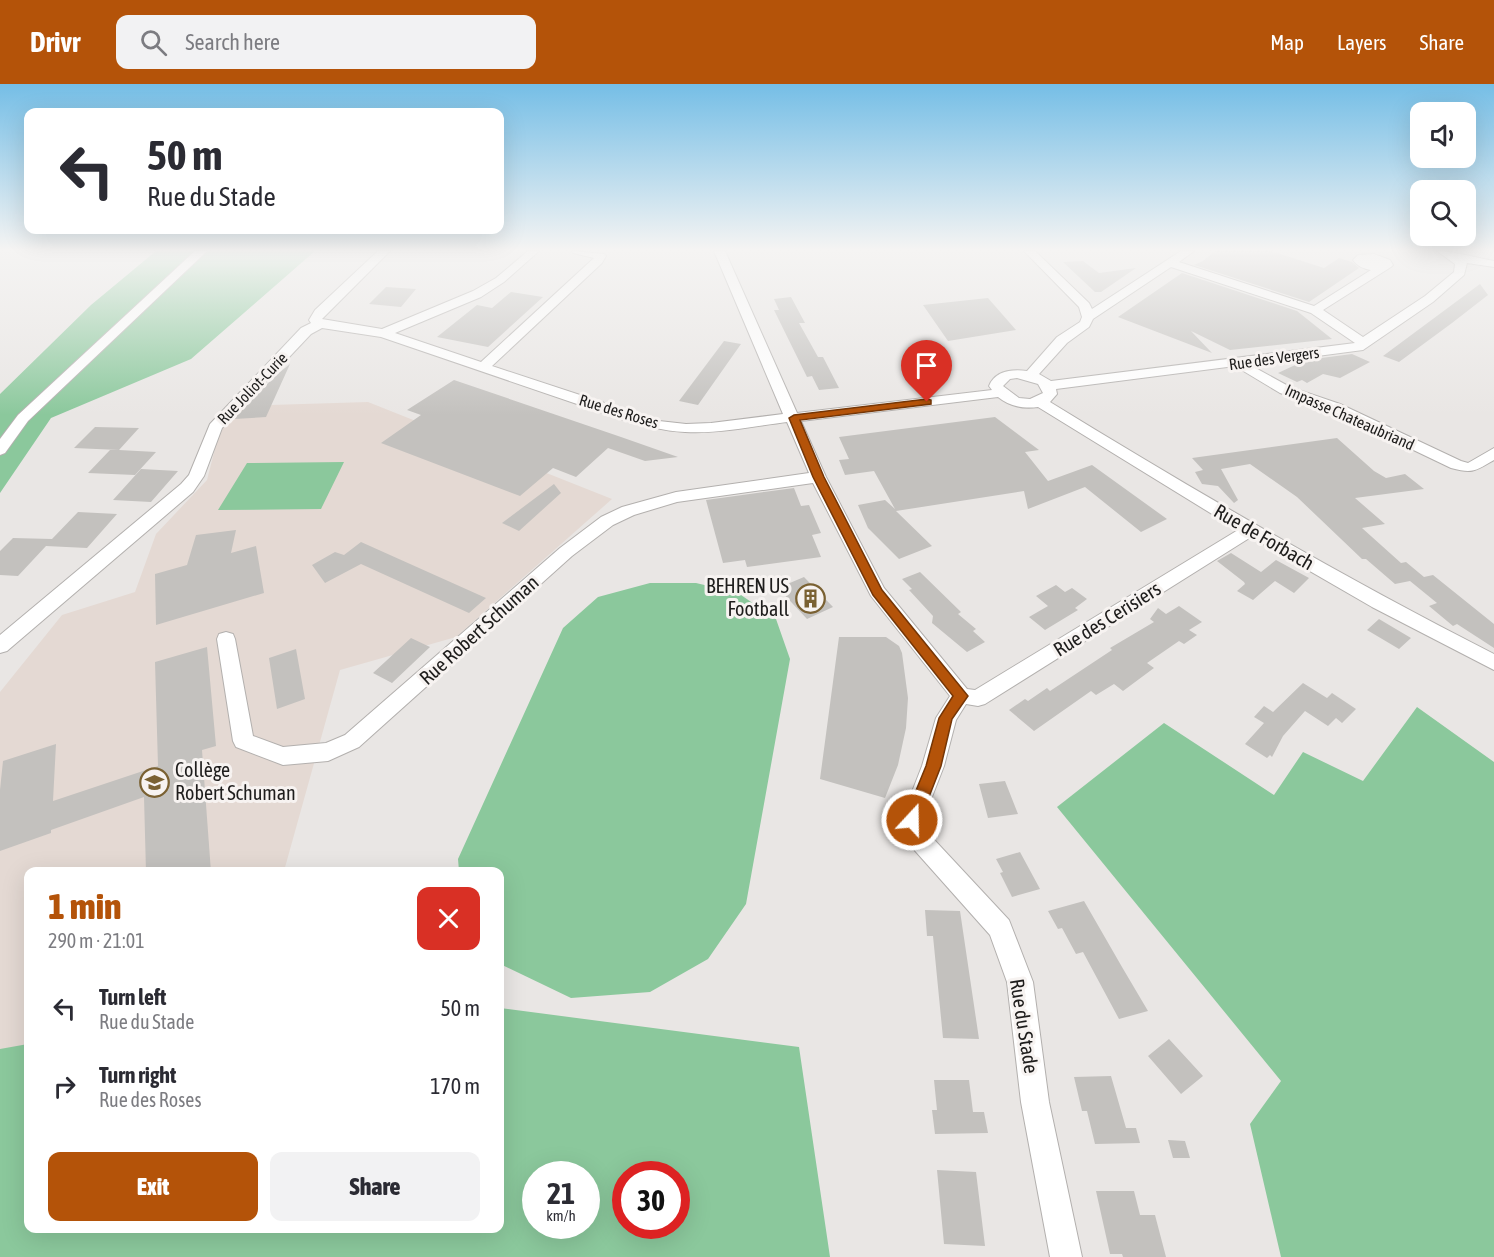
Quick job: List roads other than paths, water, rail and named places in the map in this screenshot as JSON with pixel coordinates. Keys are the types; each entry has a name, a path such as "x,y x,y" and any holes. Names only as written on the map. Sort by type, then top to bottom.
{"street":[{"path":"0,450 23,418 142,306"},
{"name":"Rue Joliot-Curie","path":"0,646 187,488 196,476 214,427 306,332 320,324 315,320 326,306"},
{"path":"383,333 449,306"},
{"path":"483,367 549,306"},
{"path":"744,306 818,477 877,592 961,696"},
{"path":"1085,306 1088,317"},
{"path":"1030,376 1062,340 1084,324 1088,317 1105,306"},
{"path":"1302,306 1315,310 1363,343"},
{"path":"1315,310 1322,306"},
{"name":"Rue des Vergers","path":"1048,386 1358,347 1419,306"},
{"name":"Rue des Roses","path":"320,324 383,333 658,425 686,428 794,418 999,393"},
{"name":"Impasse Chateaubriand","path":"1239,363 1250,372 1313,402 1335,407 1456,465 1494,473"},
{"path":"999,393 996,386 1000,379 1017,374 1030,376 1048,386 1050,394 1040,402"},
{"name":"Rue de Forbach","path":"999,393 1007,399 1020,403 1040,402 1250,530 1441,637 1494,663"},
{"path":"1470,468 1494,453"},
{"name":"Rue Robert Schuman","path":"226,639 243,741 283,756 328,752 352,741 566,552 607,521 628,511 676,497 818,477"},
{"name":"Rue des Cerisiers","path":"961,696 978,698 1250,530"},
{"name":"Rue du Stade","path":"961,696 946,718 933,766 912,820 917,837 1000,928 1020,982 1035,1102 1066,1257"}],"place":[{"name":"BEHREN US Football","path":"810,598"},
{"name":"Collège Robert Schuman","path":"154,782"}]}
